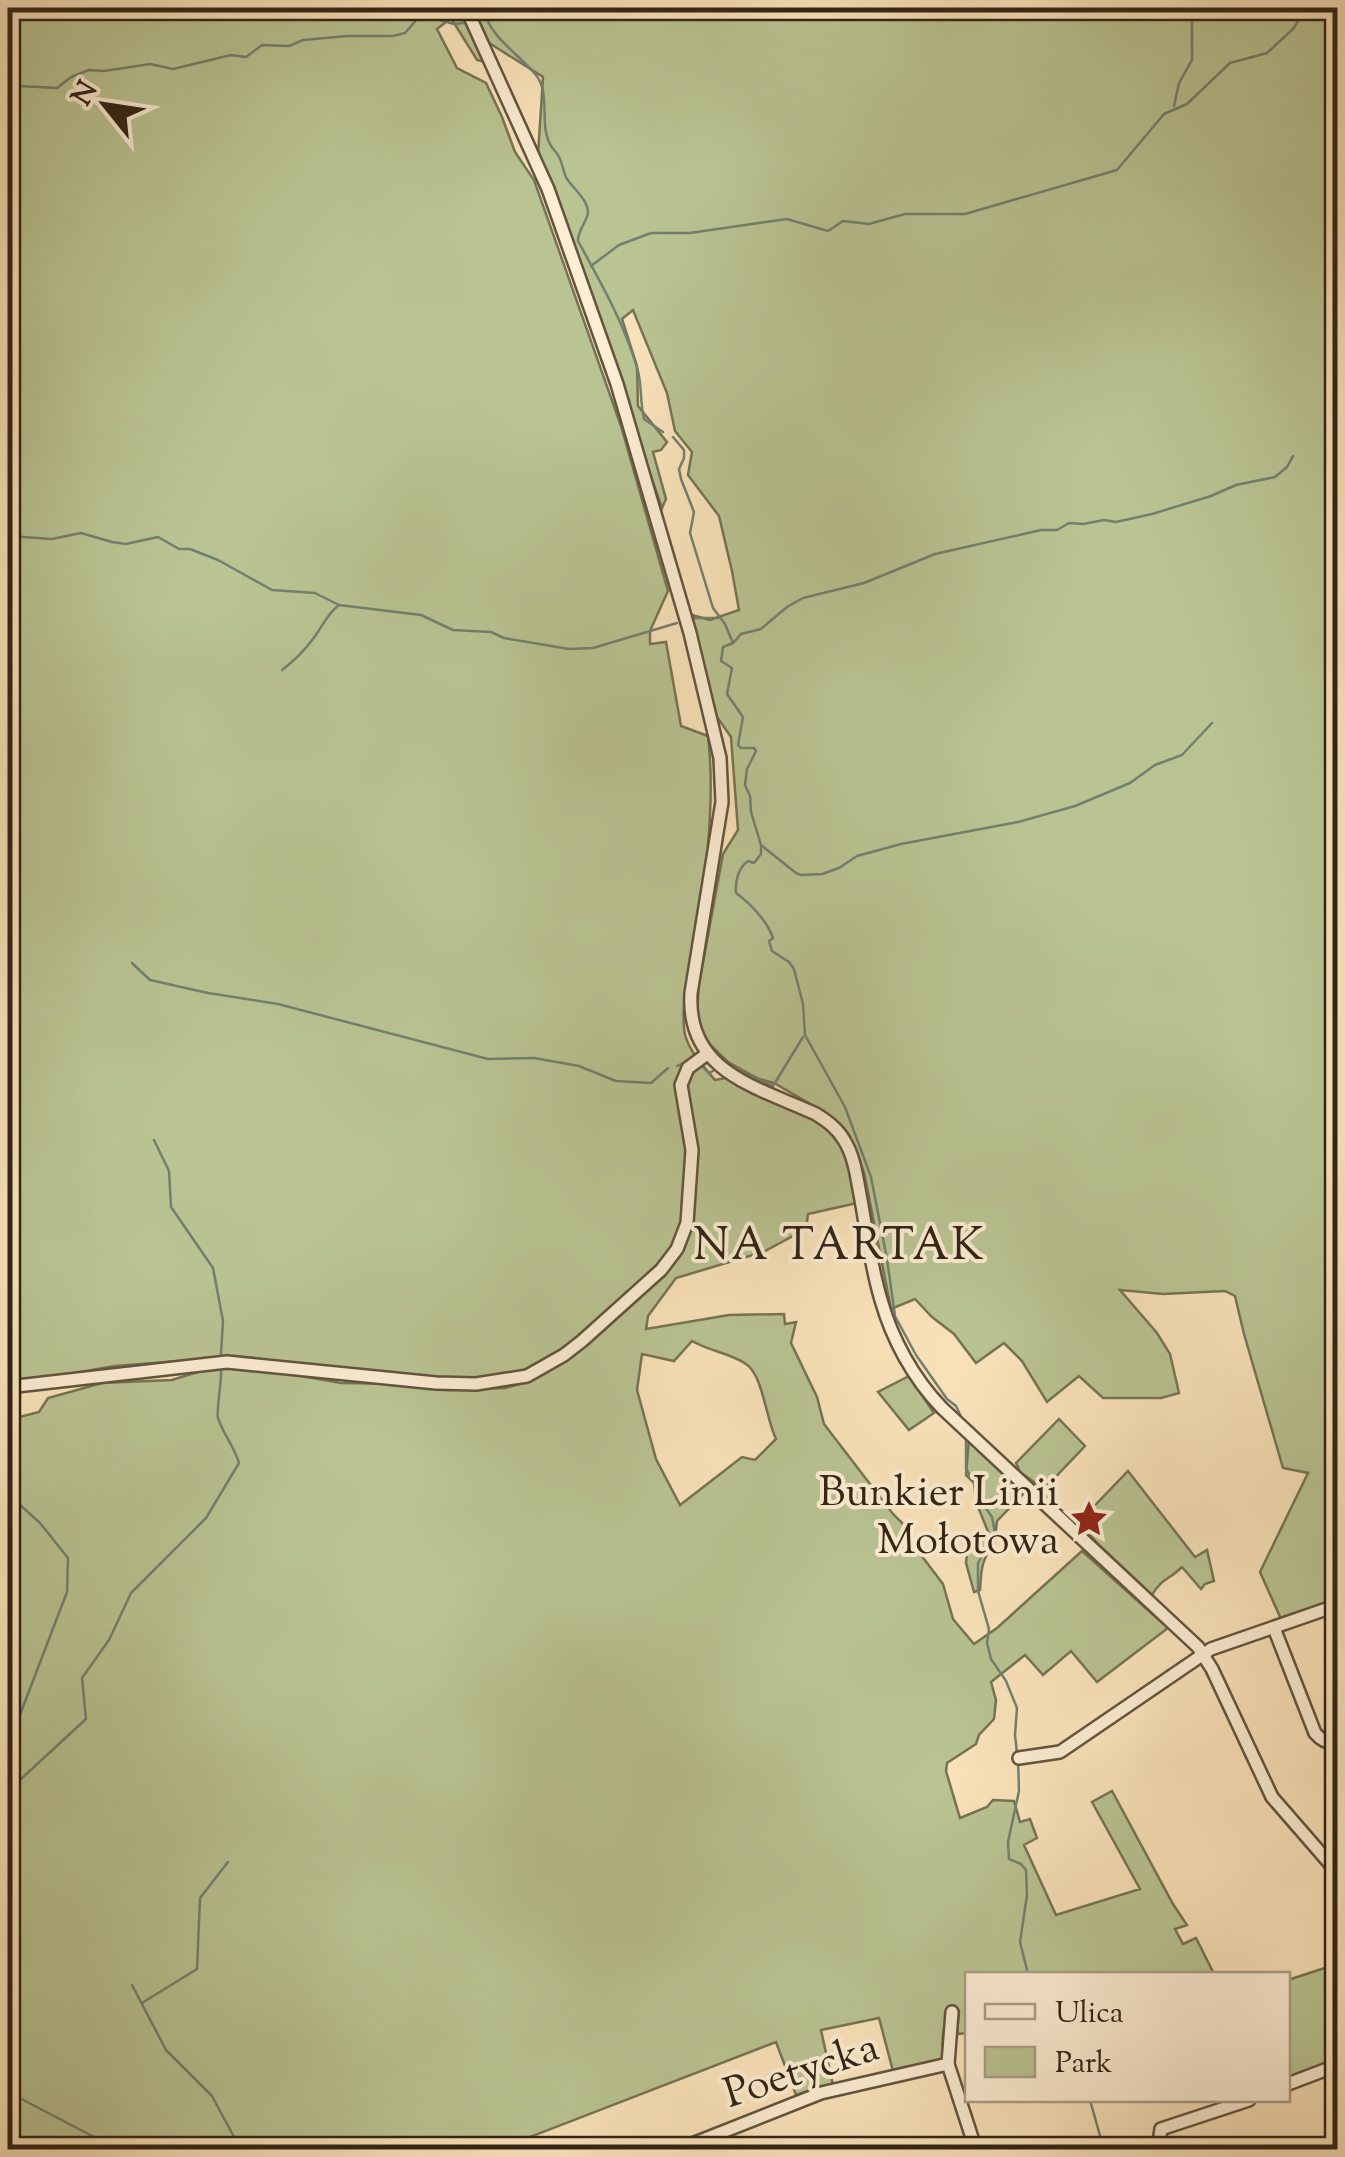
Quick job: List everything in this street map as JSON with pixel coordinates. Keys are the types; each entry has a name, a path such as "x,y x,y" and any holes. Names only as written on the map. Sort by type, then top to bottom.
{"street":[{"path":"466,8 548,189 617,384 690,632 720,758 722,802 690,1008 694,1032 707,1054 724,1071 827,1120 842,1136 857,1176 888,1325 930,1396 1203,1655 1272,1797 1338,1873"},
{"path":"8,1387 228,1362 436,1383 507,1381 540,1370 582,1341 661,1270 677,1249 687,1223 692,1150 680,1085 688,1068 707,1054"},
{"path":"1018,1758 1060,1752 1219,1646 1338,1605"},
{"path":"1274,1628 1315,1733 1319,1739 1338,1742"},
{"path":"952,2012 948,2064 976,2150"},
{"name":"Poetycka","path":"677,2150 821,2093 948,2064"},
{"path":"1290,2083 1338,2065"},
{"path":"1158,2150 1161,2130 1243,2102"}],"green space":[{"path":"8,8 458,8 485,62 477,60 451,18 437,29 457,68 486,83 515,152 534,180 621,426 668,591 650,631 650,644 666,642 681,726 708,736 709,828 702,898 686,988 685,1035 695,1056 715,1080 726,1078 821,1122 837,1140 846,1159 857,1203 808,1214 806,1229 763,1252 676,1278 648,1316 646,1329 729,1315 784,1314 785,1324 796,1322 791,1343 817,1397 824,1424 905,1526 943,1584 953,1619 974,1644 1082,1551 1168,1628 1097,1682 1071,1651 1043,1675 1025,1655 991,1682 996,1700 994,1719 976,1744 947,1763 946,1771 960,1818 987,1807 993,1800 1014,1801 1020,1822 1030,1819 1037,1838 1024,1845 1056,1915 1140,1889 1092,1802 1112,1791 1187,1925 1175,1929 1183,1944 1196,1938 1213,1972 965,1972 965,2033 957,2034 959,2011 947,2012 942,2060 893,2071 879,2018 821,2030 833,2085 796,2095 776,2042 499,2149 8,2150 8,1420 39,1412 48,1398 102,1383 172,1380 233,1364 341,1383 410,1384 448,1390 505,1388 530,1381 454,1383 231,1357 115,1366 39,1379 8,1380","holes":["692,1341 740,1360 756,1378 776,1439 755,1460 742,1457 680,1505 656,1459 637,1390 642,1354 674,1361"]},
{"path":"470,8 1337,8 1337,1602 1281,1619 1260,1572 1308,1473 1283,1468 1235,1296 1225,1291 1163,1294 1120,1290 1170,1354 1179,1393 1161,1398 1103,1398 1079,1376 1047,1402 1022,1361 1004,1343 976,1363 954,1334 915,1299 891,1309 864,1172 848,1133 824,1112 728,1062 705,1040 697,1013 699,984 723,854 738,830 731,737 717,717 689,614 710,620 739,610 732,571 719,516 688,475 692,452 675,431 667,393 633,310 622,319 637,366 638,406 667,442 661,450 653,452 666,499 662,508 538,155 543,77 486,41"},
{"path":"909,1376 934,1413 909,1430 878,1392"},
{"path":"1059,1419 1085,1446 1044,1489 1020,1472 1016,1463"},
{"path":"969,1438 1024,1493 997,1521 994,1546 982,1566 980,1590 974,1592 967,1553 989,1534 976,1502 974,1483 966,1475"},
{"path":"1128,1471 1195,1557 1207,1550 1214,1581 1201,1589 1182,1567 1152,1595 1079,1522"},
{"path":"1337,1964 1337,2060 1290,2079 1290,1979"}],"waterway":[{"path":"483,8 498,37 540,83 547,136 567,179 587,208 578,241 633,354 644,419 663,432"},
{"path":"1174,106 1179,83 1192,60 1189,8"},
{"path":"591,266 619,245 651,233 690,233 787,219 828,231 843,221 869,224 905,214 965,214 1117,170 1164,114 1187,104 1230,63 1267,53 1293,29 1307,8"},
{"path":"8,80 20,86 57,88 89,70 150,64 173,69 231,55 246,57 262,45 289,46 303,40 347,36 393,36 405,33 418,18 427,16 464,23"},
{"path":"673,437 684,450 679,469 694,512 690,533 713,608 733,643 723,647 721,661 732,668 727,694 743,717 738,745 756,751 747,769 745,785 761,854 754,863 748,861 742,867 736,893 767,926 773,938 769,941 772,951 794,969 803,1004 805,1035 845,1107 871,1177 895,1316 916,1355 963,1421"},
{"path":"734,642 741,634 761,629 803,598 864,583 935,554 1041,530 1057,530 1069,523 1116,522 1152,514 1236,485 1275,477 1293,456"},
{"path":"8,536 52,539 81,533 126,544 158,537 179,549 218,560 272,590 315,593 339,605 421,615 453,630 491,632 504,638 569,649 593,648 677,623"},
{"path":"282,670 306,648 339,605"},
{"path":"691,618 718,618"},
{"path":"761,845 796,873 822,874 857,856 901,844 1018,822 1075,806 1130,783 1155,765 1182,755 1212,723"},
{"path":"132,963 150,980 278,1004 488,1059 534,1058 579,1066 616,1081 651,1083 668,1068"},
{"path":"732,1068 773,1086 803,1037"},
{"path":"677,1066 689,1061"},
{"path":"702,1066 709,1073 713,1071"},
{"path":"154,1140 169,1171 171,1207 213,1268 223,1321 221,1354"},
{"path":"8,1791 86,1719 82,1678 109,1640 131,1593 206,1518 239,1463 218,1418 221,1369"},
{"path":"966,1439 966,1469 992,1517 995,1533 978,1563 978,1591 989,1629 991,1659 1017,1708 1017,1753"},
{"path":"8,1494 40,1523 68,1558 67,1592 8,1746"},
{"path":"1018,1760 1019,1791 1008,1842 1009,1859 1026,1870 1027,1895 1020,1942 1028,1972"},
{"path":"142,2003 197,1969 200,1898 228,1862"},
{"path":"132,1985 166,2050 212,2096 241,2150"},
{"path":"8,2092 119,2150"},
{"path":"1091,2102 1104,2150"}],"place":[{"name":"Bunkier Linii Mołotowa","path":"1089,1519"}],"district":[{"name":"NA TARTAK","path":"840,1248"}]}
